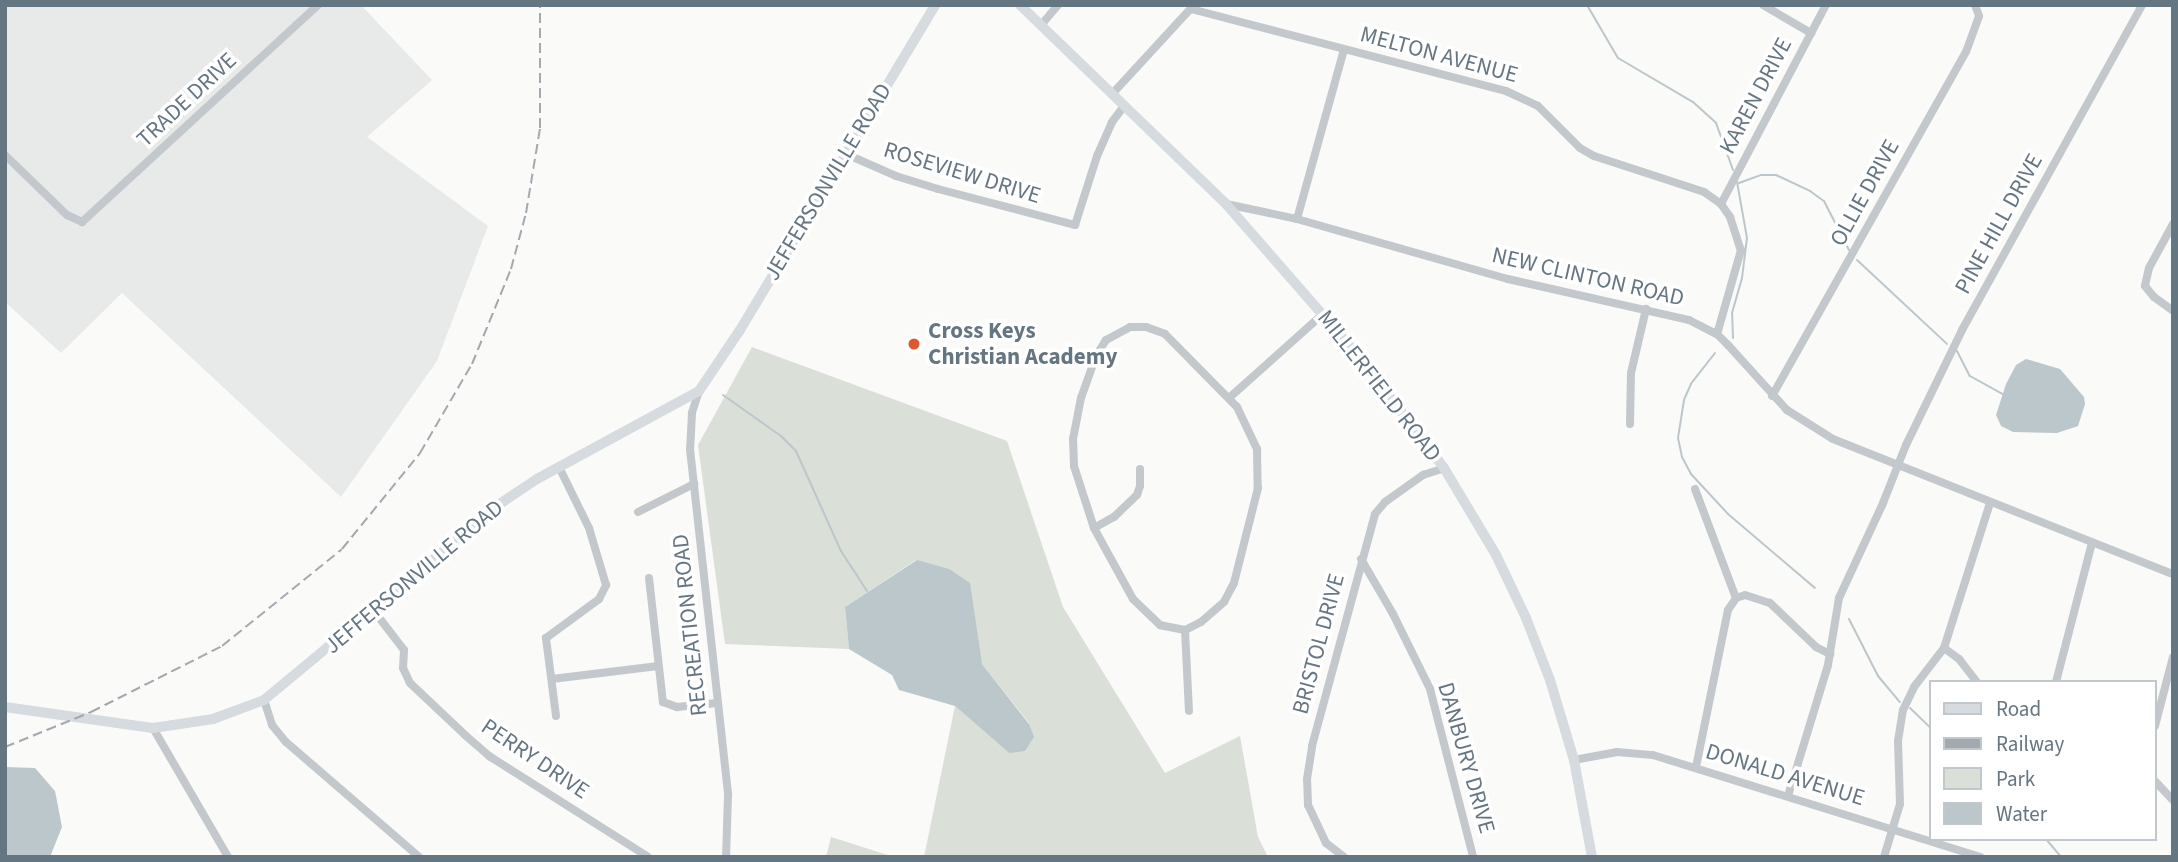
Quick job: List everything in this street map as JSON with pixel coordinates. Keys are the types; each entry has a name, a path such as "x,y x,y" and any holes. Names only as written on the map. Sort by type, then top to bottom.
{"main road":[{"name":"JEFFERSONVILLE ROAD","path":"5,707 153,727 213,719 264,700 374,611 473,523 537,479 560,469 699,391 726,352 935,5"},
{"name":"MILLERFIELD ROAD","path":"1020,5 1226,204 1396,401 1444,467 1496,555 1526,618 1550,680 1574,760 1592,857"}],"street":[{"name":"TRADE DRIVE","path":"5,155 67,215 82,222 318,5"},
{"path":"1042,24 1058,5"},
{"path":"1763,5 1811,33"},
{"name":"KAREN DRIVE","path":"1721,205 1826,5"},
{"name":"OLLIE DRIVE","path":"1772,396 1966,52 1979,16 1975,5"},
{"name":"PINE HILL DRIVE","path":"1788,796 1830,654 1839,598 1898,466 1962,330 2142,5"},
{"path":"1113,93 1192,7"},
{"name":"MELTON AVENUE","path":"1192,7 1521,96 1552,118 1580,148 1594,156 1687,184 1721,205 1735,225 1741,250 1717,334"},
{"path":"1297,219 1344,49"},
{"name":"ROSEVIEW DRIVE","path":"846,154 895,176 1075,225 1097,156 1112,122 1125,105"},
{"name":"NEW CLINTON ROAD","path":"1226,204 1297,219 1507,279 1689,320 1717,334 1772,396 1816,430 1898,466 2173,574"},
{"path":"2173,224 2145,280 2147,290 2173,311"},
{"path":"1630,424 1631,373 1646,309"},
{"path":"1229,398 1323,314"},
{"path":"1130,327 1159,331 1229,398 1245,419 1255,442 1260,470 1258,488 1234,583 1224,602 1201,622 1185,630 1171,630 1149,617 1133,599 1094,528 1074,466 1073,439 1081,398 1099,349 1106,340 1130,327"},
{"name":"RECREATION ROAD","path":"699,391 690,433 728,795 726,857"},
{"name":"BRISTOL DRIVE","path":"1344,857 1326,843 1317,831 1308,805 1307,779 1312,746 1370,526 1385,502 1423,475 1444,467"},
{"path":"556,716 546,638 599,599 606,585 589,528 560,469"},
{"path":"1094,528 1114,517 1137,495 1140,469"},
{"path":"638,512 694,484"},
{"path":"1695,489 1736,598"},
{"path":"1884,857 1900,804 1898,741 1903,710 1914,687 1944,648 1990,503"},
{"path":"2057,680 2092,543"},
{"name":"DANBURY DRIVE","path":"1361,559 1394,614 1430,689 1456,779 1473,857"},
{"path":"649,578 665,705 677,707 717,702"},
{"path":"1696,767 1728,610 1736,598 1745,595 1770,603 1816,647 1830,654"},
{"name":"PERRY DRIVE","path":"374,611 404,650 403,668 410,683 465,735 489,756 648,857"},
{"path":"1185,630 1189,711"},
{"path":"1944,648 1959,659 1975,680"},
{"path":"2157,720 2170,683 2173,657"},
{"path":"552,679 658,666"},
{"path":"264,700 271,724 286,742 419,857"},
{"path":"153,727 228,857"},
{"name":"DONALD AVENUE","path":"1574,760 1634,752 1696,767 1930,840"},
{"path":"2157,783 2171,799"},
{"name":"DONALD AVENUE","path":"1933,841 1982,857"}],"shaded area":[{"path":"5,5 361,5 432,80 367,137 488,226 437,361 341,497 122,293 61,353 5,302"}],"green space":[{"path":"752,347 1007,441 1063,607 1165,773 1240,736 1258,837 1268,857 924,857 955,706 1009,753 1029,723 982,664 916,560 845,607 849,649 725,644 698,445"},
{"path":"831,837 894,857 826,857"}],"water":[{"path":"2026,359 2060,369 2084,397 2085,404 2078,426 2057,433 2013,432 2001,426 1996,415 2006,384 2016,365"},
{"path":"917,560 949,569 970,583 982,664 1029,724 1034,737 1025,751 1009,753 955,706 899,690 892,675 849,649 845,607"},
{"path":"5,767 35,768 55,791 62,827 50,857 5,857"}],"waterway":[{"path":"1587,5 1618,58 1693,102 1716,123 1733,170"},
{"path":"1739,183 1761,175 1776,175 1810,191 1824,201 1849,250"},
{"path":"1733,338 1732,313 1742,278 1747,238 1737,182"},
{"path":"1857,260 1947,344"},
{"path":"1957,351 1970,376 2002,394"},
{"path":"1715,353 1691,384 1684,400 1678,438 1682,457 1691,474 1728,514 1815,588"},
{"path":"723,395 781,436 796,451 841,551 867,591"},
{"path":"1849,619 1878,676 1900,702"},
{"path":"1910,708 1930,727"},
{"path":"2048,841 2061,857"}],"railway":[{"path":"5,747 91,712 222,646 342,549 420,453 472,364 511,269 526,213 540,128 540,5"}],"place":[{"name":"Cross Keys Christian Academy","path":"914,344"}]}
